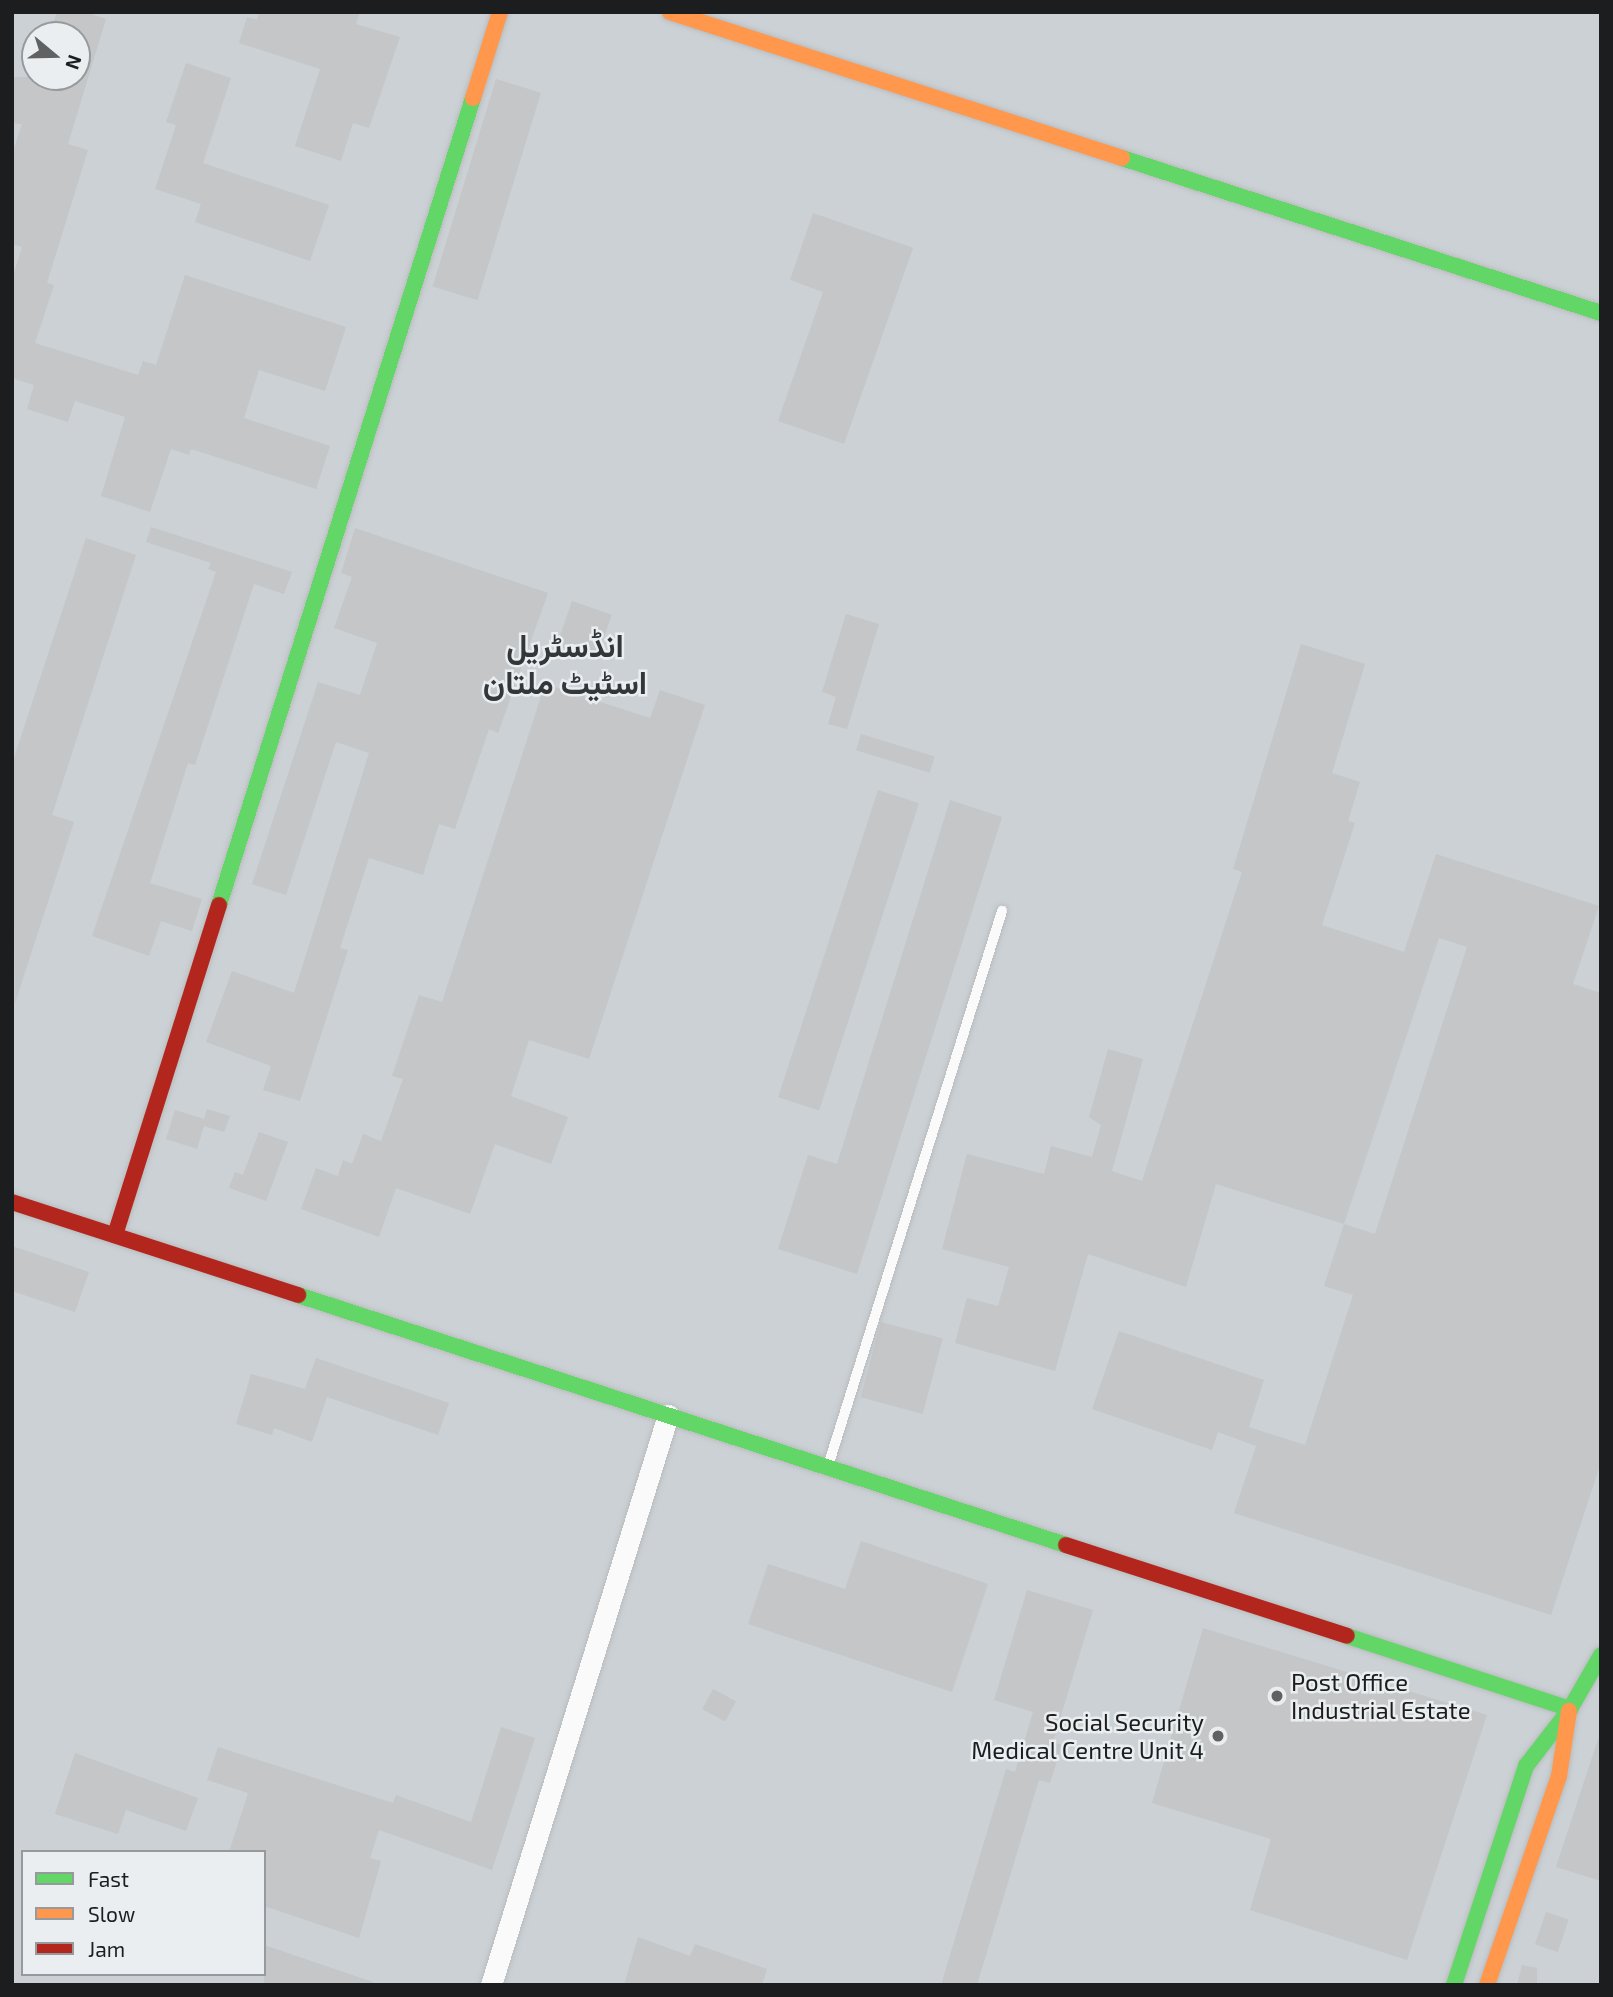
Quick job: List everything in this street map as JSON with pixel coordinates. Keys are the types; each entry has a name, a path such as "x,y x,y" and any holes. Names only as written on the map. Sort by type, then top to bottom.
{"street":[{"path":"116,1235 500,12"},
{"path":"670,12 1601,313"},
{"path":"12,1202 1570,1709"},
{"path":"491,1985 668,1415"},
{"path":"1454,1985 1526,1766 1570,1709 1601,1655"},
{"path":"1487,1985 1559,1776 1570,1709"}],"lane":[{"path":"828,1466 1002,911"}],"shaded area":[{"path":"12,12 1601,12 1601,1985 12,1985"}],"building":[{"path":"57,12 85,12 106,19 91,68 91,21 54,21"},
{"path":"259,12 360,12 356,24 400,37 369,128 353,123 341,161 295,146 320,69 239,43 247,17 257,20"},
{"path":"186,63 231,78 203,163 329,205 310,261 195,222 201,204 155,189 176,125 166,122"},
{"path":"12,77 21,77 21,91 84,91 68,144 88,150 47,283 54,285 35,343 138,375 143,361 156,365 185,275 346,327 325,391 259,370 244,418 330,446 316,489 191,449 189,455 171,449 150,512 101,496 125,417 75,401 68,422 27,409 34,385 12,378 12,279 22,247 12,244 12,154 22,124 12,123"},
{"path":"496,79 541,93 478,300 433,287"},
{"path":"813,213 913,248 844,444 778,421 823,292 790,280"},
{"path":"151,527 292,572 284,594 254,584 195,765 188,763 150,883 202,899 192,931 161,921 149,956 92,936 216,572 208,569 211,563 146,542"},
{"path":"355,528 548,593 498,733 489,729 455,829 439,824 423,875 369,858 340,948 348,950 300,1101 263,1090 271,1066 206,1042 232,971 294,993 369,753 336,742 286,895 252,884 318,682 360,695 377,643 334,628 352,577 341,573"},
{"path":"86,538 136,555 52,815 74,822 15,1003 12,764"},
{"path":"572,601 612,615 596,659 557,645"},
{"path":"846,614 879,624 847,729 828,724 836,697 822,692"},
{"path":"1301,644 1365,664 1332,773 1360,782 1348,821 1355,823 1322,925 1404,952 1436,854 1599,906 1573,984 1601,993 1601,1462 1551,1615 1234,1513 1256,1446 1218,1432 1212,1450 1092,1409 1119,1331 1264,1380 1249,1427 1305,1445 1353,1295 1324,1286 1344,1224 1216,1184 1186,1287 1088,1254 1055,1371 955,1343 967,1298 998,1306 1009,1267 942,1249 967,1154 1044,1174 1051,1146 1092,1157 1101,1125 1089,1117 1108,1049 1143,1059 1112,1171 1142,1181 1242,872 1233,869","holes":["1439,938 1467,947 1375,1234 1344,1224"]},
{"path":"545,684 650,718 660,690 705,705 589,1059 529,1040 511,1096 568,1117 551,1164 495,1144 470,1214 396,1188 379,1237 301,1209 316,1168 338,1176 343,1160 352,1164 363,1134 381,1141 403,1079 392,1076 419,995 442,1002"},
{"path":"861,734 935,757 930,773 856,750"},
{"path":"878,790 919,803 819,1110 778,1097"},
{"path":"950,800 1002,817 857,1274 778,1249 808,1155 837,1164"},
{"path":"207,1109 230,1116 224,1132 204,1126 197,1149 166,1139 175,1110 204,1119"},
{"path":"259,1132 288,1142 266,1201 229,1188 235,1172 243,1175"},
{"path":"12,1246 89,1272 75,1312 12,1291"},
{"path":"881,1322 943,1339 923,1414 861,1397"},
{"path":"316,1358 449,1403 438,1435 327,1397 312,1442 274,1428 272,1435 236,1424 251,1374 305,1389"},
{"path":"861,1541 988,1584 952,1692 748,1624 768,1564 845,1589"},
{"path":"1027,1590 1093,1610 1053,1742 1062,1745 1050,1783 1039,1780 977,1985 941,1985 1006,1769 1015,1772 1033,1712 994,1700"},
{"path":"1203,1628 1487,1715 1407,1960 1250,1910 1271,1839 1152,1803"},
{"path":"713,1689 736,1701 725,1722 702,1709"},
{"path":"501,1727 535,1738 492,1870 379,1830 370,1858 381,1861 359,1938 266,1907 266,1850 230,1850 248,1793 207,1780 218,1747 393,1803 396,1795 471,1822"},
{"path":"1598,1739 1601,1740 1601,1881 1556,1867"},
{"path":"75,1753 198,1798 186,1831 126,1810 118,1834 55,1814"},
{"path":"1546,1912 1569,1920 1558,1952 1535,1944"},
{"path":"638,1937 690,1956 695,1944 767,1969 762,1985 624,1985"},
{"path":"266,1946 373,1982 372,1985 264,1985"},
{"path":"1522,1965 1537,1968 1537,1985 1517,1985"}],"traffic: fast":[{"path":"219,905 473,98"},
{"path":"1122,158 1601,313"},
{"path":"298,1295 1066,1545"},
{"path":"1347,1636 1570,1709"},
{"path":"1454,1985 1526,1766 1570,1709 1601,1655"}],"traffic: slow":[{"path":"473,98 500,12"},
{"path":"670,12 1122,158"},
{"path":"1487,1985 1559,1776 1569,1711"}],"traffic: jam":[{"path":"115,1235 219,905"},
{"path":"12,1202 298,1295"},
{"path":"1066,1545 1347,1636"}],"place":[{"name":"Post Office Industrial Estate","path":"1277,1696"},
{"name":"Social Security Medical Centre Unit 4","path":"1218,1736"}],"district":[{"name":"انڈسٹریل اسٹیٹ ملتان","path":"565,664"}]}
